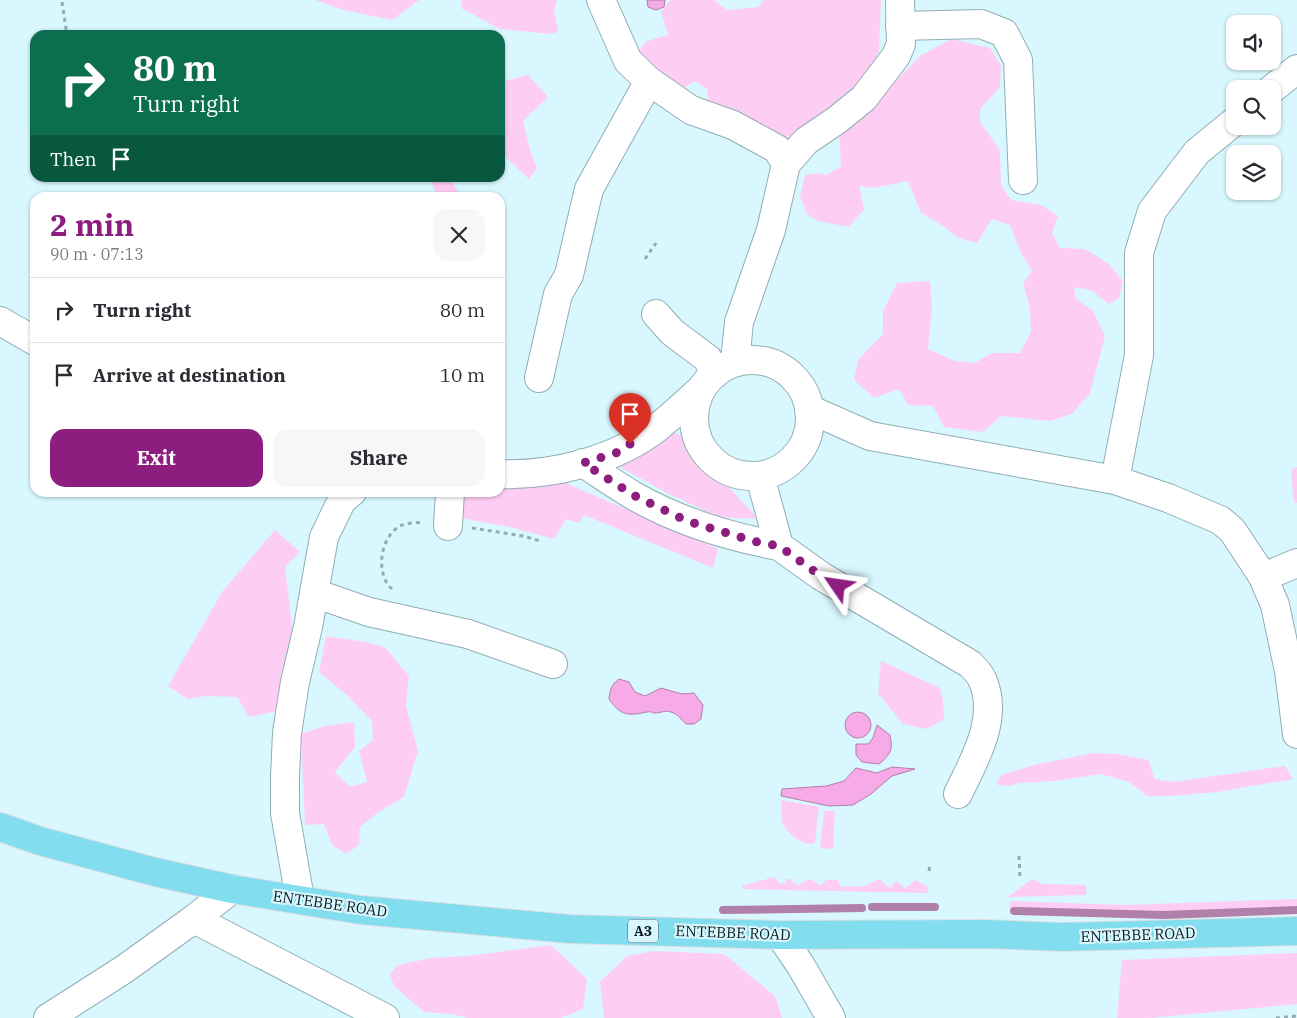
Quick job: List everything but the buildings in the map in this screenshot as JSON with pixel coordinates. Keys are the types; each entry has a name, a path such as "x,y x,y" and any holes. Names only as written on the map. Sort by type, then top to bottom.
{"main road":[{"name":"ENTEBBE ROAD","path":"0,827 40,841 154,872 232,890 300,899 361,910 570,929 780,935 987,934 1062,937 1297,931"}],"street":[{"path":"601,0 628,61 648,81 691,110 733,125 777,149 786,164"},
{"path":"505,474 517,475 558,470 616,453 657,428 717,375 755,360 774,364 791,374 803,390 809,409 809,429 802,448 789,463 772,473 760,476 738,475 719,466 704,451 695,431 694,410 717,375 739,322 770,230 786,164 806,141 837,120 864,98 896,56 901,44 900,13 981,24 1004,33 1018,60 1023,180"},
{"path":"1281,81 1297,68"},
{"path":"539,378 558,294 569,275 589,190 648,81"},
{"path":"1115,480 1139,355 1139,254 1152,211 1198,152 1226,129"},
{"path":"656,314 672,332 708,359 717,375"},
{"path":"0,321 30,338"},
{"path":"809,409 870,436 1115,480 1168,498 1220,520 1232,530 1263,577 1275,605 1282,634 1297,734"},
{"path":"583,463 635,496 687,521 757,542 779,546 821,576 970,664 982,678 989,703 985,734 958,794"},
{"path":"760,476 779,546"},
{"path":"300,899 286,812 284,777 287,733 295,682 324,537 342,500 346,497"},
{"path":"448,526 450,497"},
{"path":"1263,577 1297,563"},
{"path":"314,592 369,612 468,634 553,664"},
{"path":"48,1018 123,970 232,890"},
{"path":"194,919 385,1018"},
{"path":"780,935 801,966 831,1018"}],"path":[{"path":"62,2 66,30"},
{"path":"645,259 656,243"},
{"path":"394,591 388,586 382,574 382,555 386,539 400,526 417,522 478,528 540,541"},
{"path":"1019,856 1020,877"},
{"path":"929,870 930,865"},
{"path":"1276,1018 1297,1016"}],"shaded area":[{"path":"315,0 419,0 392,20 344,10"},
{"path":"462,0 557,0 554,10 558,32 549,34 500,29 461,8"},
{"path":"647,0 665,0 664,7 656,10 648,7"},
{"path":"670,0 714,0 727,10 758,7 764,0 881,0 879,52 864,80 796,143 761,149 707,116 708,90 695,81 678,92 634,56 647,41 668,35 661,12"},
{"path":"952,39 990,48 1001,65 1000,87 980,109 980,122 1000,150 1001,185 1011,200 1041,205 1058,216 1052,233 1060,248 1085,249 1109,264 1123,281 1119,298 1109,304 1091,290 1074,287 1076,299 1093,311 1105,336 1090,393 1072,414 1050,421 1001,416 983,432 944,427 933,406 908,405 899,389 874,398 854,380 858,360 883,334 883,311 897,283 930,281 932,307 928,349 955,361 974,363 992,353 1020,353 1031,332 1030,308 1023,284 1032,271 1020,251 1010,225 992,219 977,243 958,238 945,227 921,213 908,181 874,188 859,186 864,209 849,227 818,221 807,214 800,196 805,175 818,173 827,175 841,166 839,126 892,85 921,55"},
{"path":"528,75 548,97 523,121 537,168 529,179 505,157 505,81"},
{"path":"432,182 452,182 458,192 435,192"},
{"path":"669,432 681,435 758,519 719,517 669,494 618,466"},
{"path":"1297,467 1297,503 1294,502 1291,470"},
{"path":"561,481 718,549 713,568 584,515 579,523 566,519 554,539 510,527 460,518 463,497 505,497 505,486"},
{"path":"275,530 300,552 285,567 296,662 278,711 249,717 237,697 206,696 188,699 168,686 222,592"},
{"path":"326,636 385,647 409,676 406,706 418,751 404,797 377,813 360,827 359,845 346,854 332,845 324,824 305,825 301,734 325,726 354,722 355,747 335,772 350,787 367,782 359,751 373,740 372,721 347,695 319,672"},
{"path":"881,661 940,688 944,719 926,729 903,724 878,693"},
{"path":"619,679 629,682 635,692 645,696 661,688 682,694 694,693 703,705 701,719 694,724 686,724 676,714 669,711 635,714 621,712 609,699 611,688"},
{"path":"858,712 867,716 871,725 867,734 858,738 849,734 845,725 849,716"},
{"path":"877,725 890,735 890,751 879,764 862,762 856,755 856,744 868,744 873,738"},
{"path":"1093,753 1116,754 1149,760 1154,779 1173,782 1285,766 1293,779 1217,792 1172,796 1147,796 1129,782 1101,774 1055,781 1020,783 1009,786 998,785 997,781 1001,775 1034,765"},
{"path":"892,767 915,769 892,776 871,794 853,805 829,806 781,796 782,789 826,786 844,781 856,768 877,773"},
{"path":"781,800 819,807 815,843 801,842 786,828 782,819"},
{"path":"824,811 835,811 833,849 820,848"},
{"path":"774,877 780,884 785,883 787,879 791,879 799,885 806,880 813,880 819,885 823,884 826,880 838,880 841,887 864,886 879,879 890,888 896,881 905,888 916,880 929,888 927,893 743,889 742,886"},
{"path":"1033,879 1042,884 1086,885 1086,895 1007,897"},
{"path":"1297,899 1297,910 1163,915 1014,911 1009,905 1012,901 1125,905"},
{"path":"551,945 587,979 583,1009 561,1018 467,1018 453,1014 424,1012 394,986 390,974 398,965 431,958 468,956"},
{"path":"653,951 724,954 775,996 782,1018 604,1018 600,982 627,956"},
{"path":"1297,953 1297,1004 1150,1018 1117,1018 1122,960"}],"waterway":[{"path":"872,907 935,907"},
{"path":"723,910 862,908"},
{"path":"1014,911 1164,915 1297,910"}],"route":[{"path":"630,444 616,453 583,463 635,496 687,521 757,542 779,546 838,586"}]}
